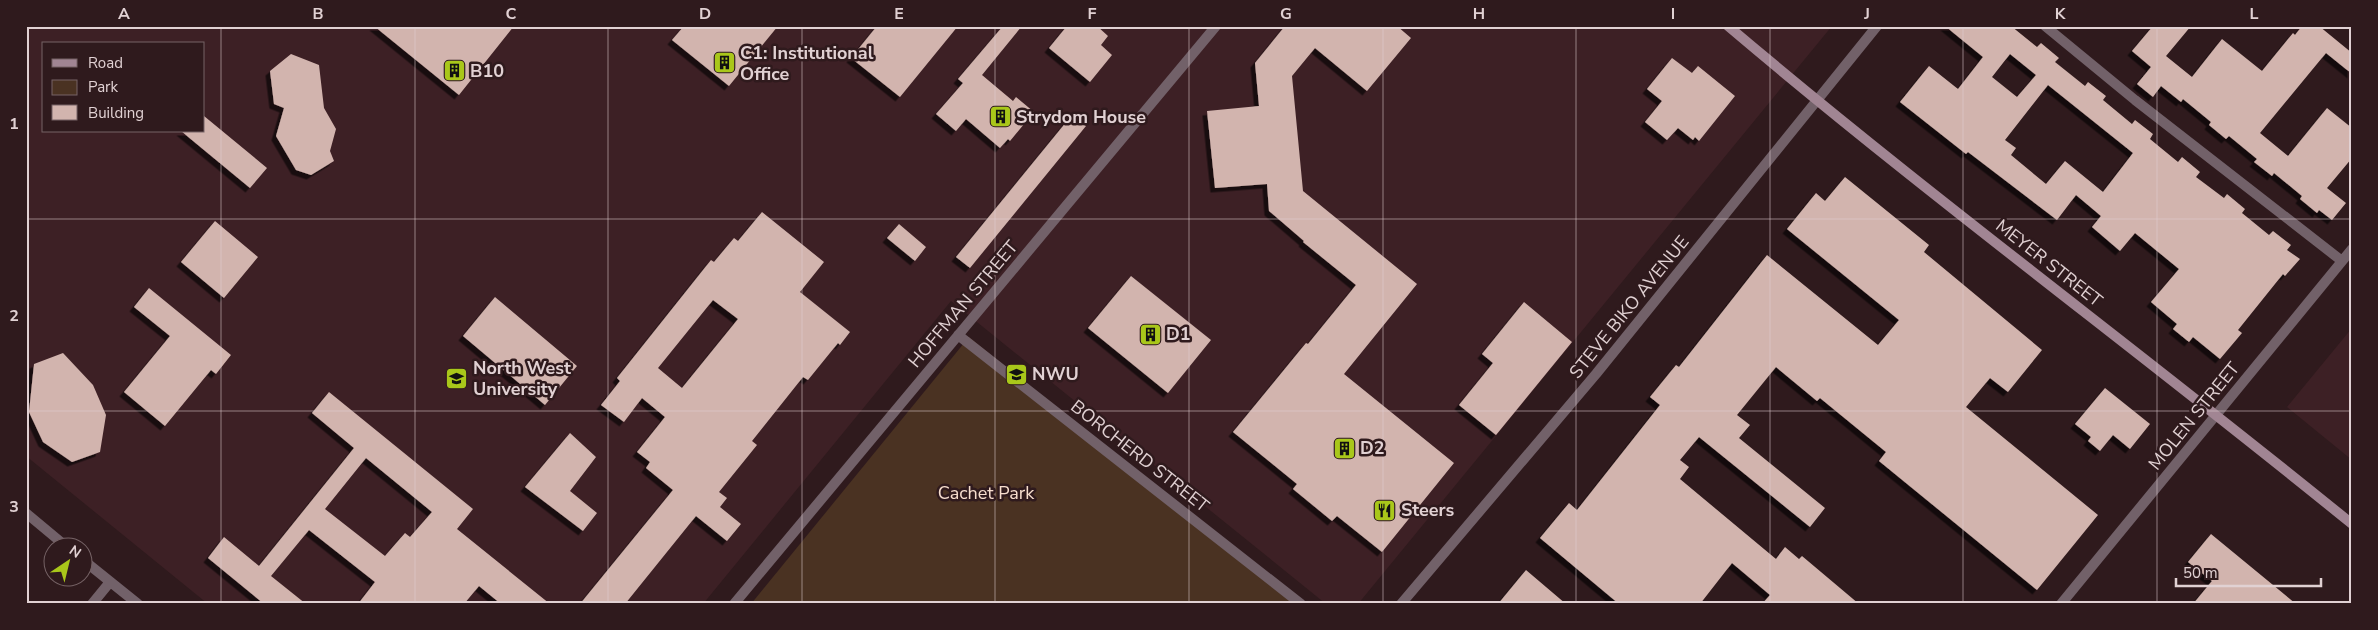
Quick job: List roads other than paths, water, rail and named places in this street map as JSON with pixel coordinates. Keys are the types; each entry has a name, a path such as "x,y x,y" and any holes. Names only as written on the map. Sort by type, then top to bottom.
{"street":[{"name":"HOFFMAN STREET","path":"734,604 1216,26"},
{"name":"MEYER STREET","path":"1728,26 1816,101 2352,524"},
{"name":"STEVE BIKO AVENUE","path":"1401,604 1596,374 1877,26"},
{"path":"2045,26 2142,106 2342,261"},
{"name":"MOLEN STREET","path":"2061,604 2352,249"},
{"name":"BORCHERD STREET","path":"958,335 1301,604"},
{"path":"26,513 56,538"},
{"path":"92,567 138,604"},
{"path":"92,604 110,582"}],"place":[{"name":"C1: Institutional Office","path":"724,63"},
{"name":"B10","path":"454,71"},
{"name":"Strydom House","path":"1000,117"},
{"name":"D1","path":"1150,334"},
{"name":"NWU","path":"1016,374"},
{"name":"North West University","path":"457,378"},
{"name":"D2","path":"1344,448"},
{"name":"Steers","path":"1385,510"}],"park label":[{"name":"Cachet Park","path":"986,493"}]}
